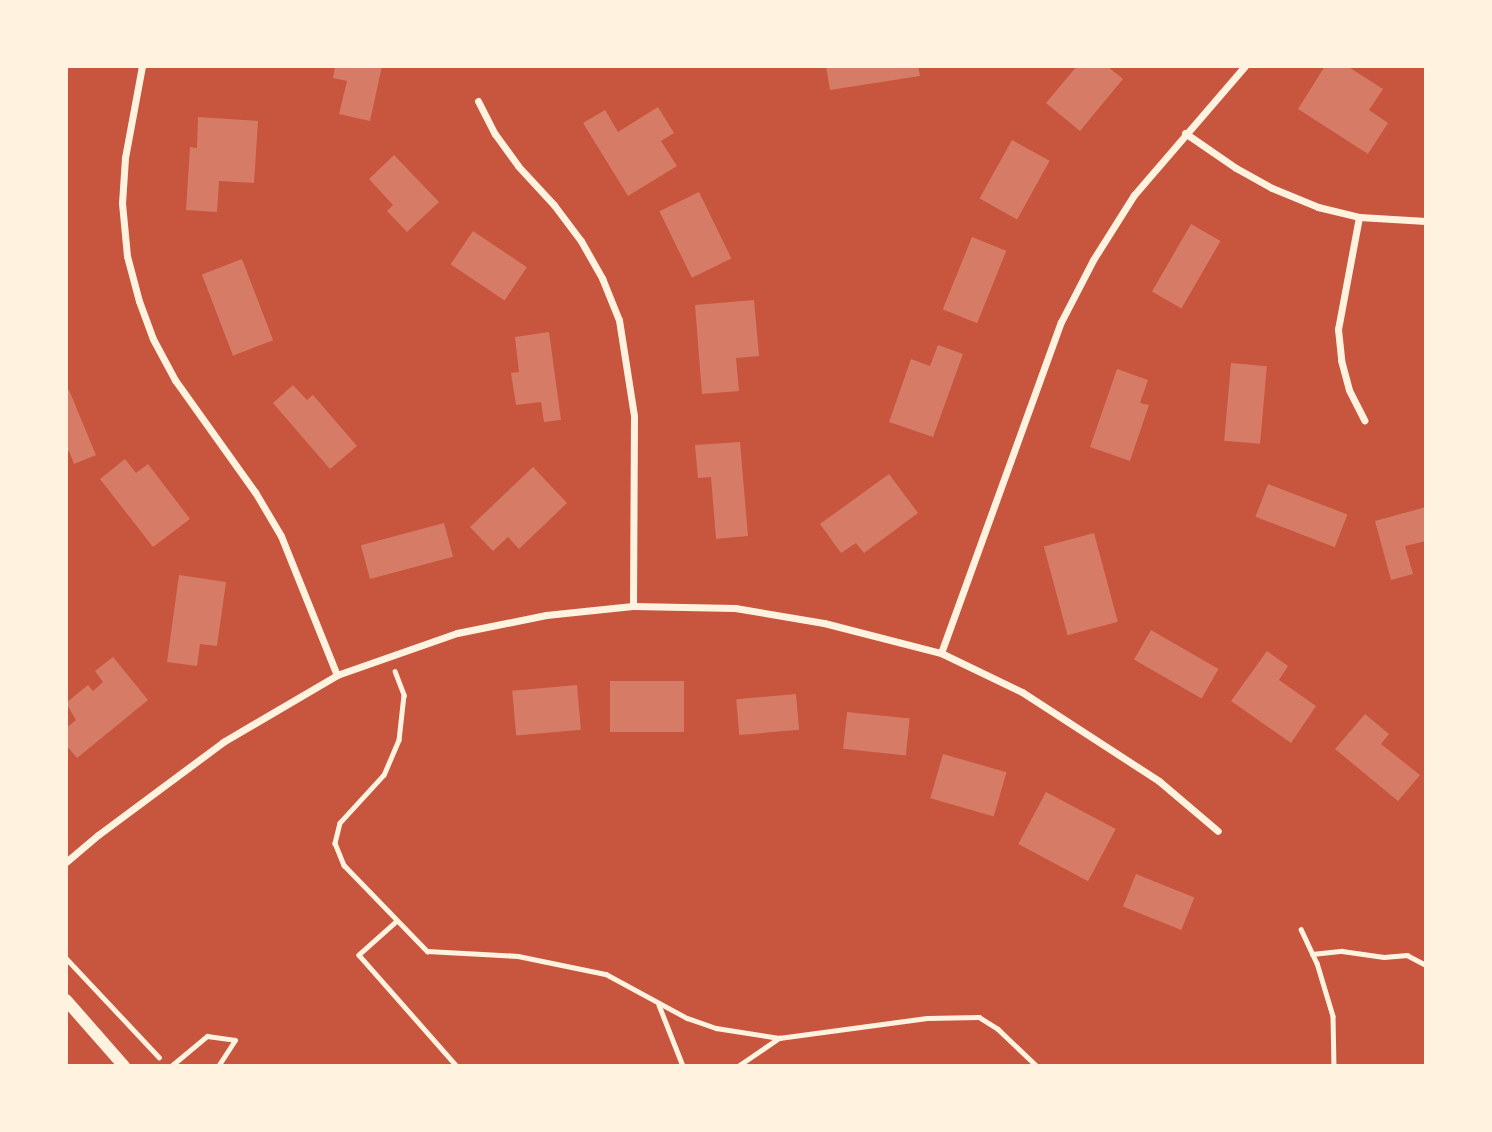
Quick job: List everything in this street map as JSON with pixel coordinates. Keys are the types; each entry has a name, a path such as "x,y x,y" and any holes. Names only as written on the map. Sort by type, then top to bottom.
{"street":[{"path":"142,66 124,158 122,203 127,256 139,301 153,339 175,380 255,492 281,536 337,675"},
{"path":"941,653 1061,322 1093,260 1134,195 1185,132 1245,66"},
{"path":"478,101 495,134 517,166 554,205 581,241 602,278 619,320 634,416 633,606"},
{"path":"1185,132 1272,188 1318,207 1359,217 1426,221"},
{"path":"1359,217 1338,328 1341,360 1349,390 1364,419"},
{"path":"66,862 223,742 337,675 389,654 457,633 546,615 633,606 735,608 824,623 941,653 1022,692 1159,780 1218,831"},
{"path":"66,1000 124,1066"}],"lane":[{"path":"169,1066 207,1036 235,1041 218,1066"}],"path":[{"path":"389,654 404,695 399,740 384,775 340,823 335,843 344,865 426,951 518,956 606,974 659,1005 716,1028 779,1038 927,1018 979,1017 998,1029 1037,1066"},
{"path":"397,920 359,955 457,1066"},
{"path":"1301,929 1333,1016 1334,1066"},
{"path":"1312,954 1342,951 1384,957 1407,955 1425,965"},
{"path":"66,958 169,1066"},
{"path":"659,1005 683,1066"},
{"path":"738,1066 779,1038"}],"building":[{"path":"335,66 382,66 370,121 339,114 347,81 333,78"},
{"path":"826,66 918,66 920,76 830,90"},
{"path":"1077,66 1107,66 1123,79 1080,131 1046,103"},
{"path":"1325,66 1347,66 1383,89 1369,110 1388,123 1368,154 1298,109"},
{"path":"658,107 674,133 661,141 677,166 628,196 583,123 605,110 618,132"},
{"path":"198,117 258,121 254,183 219,181 217,212 186,210 190,147 197,148"},
{"path":"1012,140 1050,161 1017,219 980,199"},
{"path":"394,155 439,202 407,232 387,211 393,205 369,179"},
{"path":"699,192 731,259 692,278 659,211"},
{"path":"1191,224 1220,241 1181,309 1152,292"},
{"path":"473,231 527,267 505,301 451,264"},
{"path":"972,237 1006,251 977,323 943,309"},
{"path":"242,259 273,340 233,356 202,274"},
{"path":"754,300 759,356 736,358 739,391 702,394 695,305"},
{"path":"549,332 561,420 544,422 541,402 516,405 511,373 519,372 515,337"},
{"path":"938,345 963,354 933,437 889,422 911,359 930,366"},
{"path":"1231,363 1267,366 1260,444 1224,441"},
{"path":"1117,369 1148,380 1140,403 1149,405 1130,461 1090,447"},
{"path":"293,385 307,400 313,395 357,446 330,469 273,403"},
{"path":"69,390 96,455 74,464 69,451 66,452 66,391"},
{"path":"740,442 748,536 716,539 711,477 698,478 695,445"},
{"path":"125,459 136,473 148,464 190,519 153,547 100,479"},
{"path":"533,467 567,503 519,549 508,537 493,551 470,527"},
{"path":"889,474 918,513 864,553 856,543 841,553 820,524"},
{"path":"1268,484 1347,514 1335,547 1255,517"},
{"path":"1426,507 1426,541 1405,546 1413,574 1391,580 1375,521"},
{"path":"444,523 453,557 370,579 361,545"},
{"path":"1094,533 1118,622 1068,635 1044,546"},
{"path":"179,575 226,582 217,646 200,644 197,666 167,662"},
{"path":"1151,630 1219,669 1202,698 1134,659"},
{"path":"1267,651 1288,666 1279,680 1316,706 1291,743 1231,701"},
{"path":"113,657 148,700 77,758 66,745 66,728 76,720 66,703 88,685 93,691 103,682 95,671"},
{"path":"610,681 684,681 684,732 610,732"},
{"path":"577,685 581,730 516,735 512,691"},
{"path":"796,694 799,730 739,735 736,699"},
{"path":"847,712 910,719 906,755 843,749"},
{"path":"1365,714 1389,734 1381,744 1420,775 1398,801 1335,749"},
{"path":"943,754 1006,772 994,816 930,798"},
{"path":"1046,792 1116,829 1088,881 1018,844"},
{"path":"1136,874 1194,898 1181,930 1123,906"}]}
